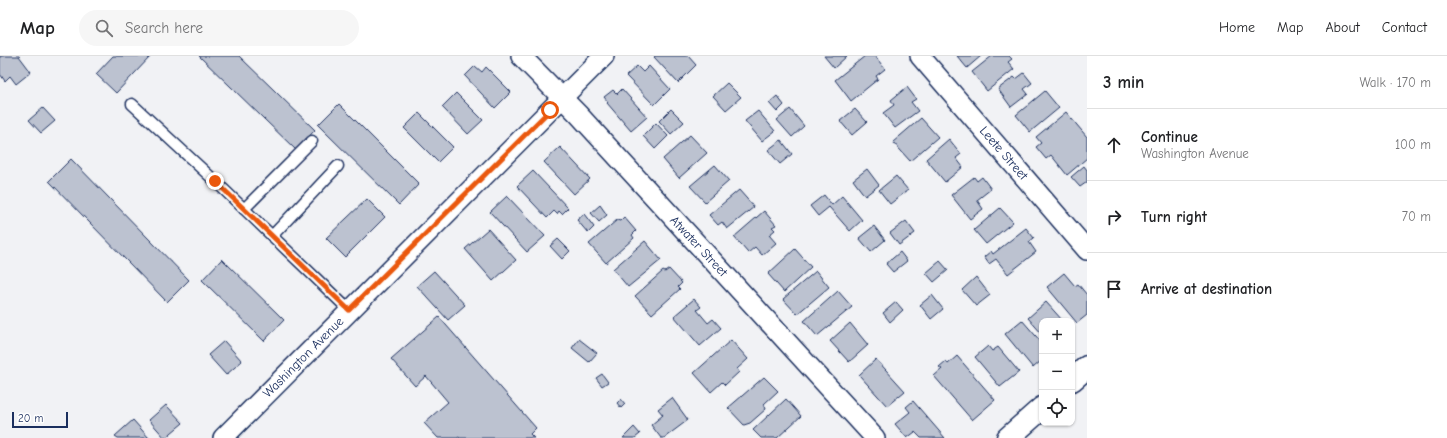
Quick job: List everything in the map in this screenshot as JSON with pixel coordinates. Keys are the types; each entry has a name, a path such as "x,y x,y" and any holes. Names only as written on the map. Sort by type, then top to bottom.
{"main road":[{"path":"1075,377 1087,366"},
{"path":"1008,438 1039,411"}],"street":[{"name":"Atwater Street","path":"521,56 562,97 875,438"},
{"name":"Washington Avenue","path":"223,438 604,56"},
{"name":"Leete Street","path":"920,56 1087,250"}],"lane":[{"path":"132,104 349,310"},
{"path":"244,209 312,140"},
{"path":"272,236 338,166"}],"building":[{"path":"0,56 19,56 31,72 16,84 10,76 5,81 0,74"},
{"path":"113,56 151,56 116,93 96,74"},
{"path":"199,56 239,56 315,130 296,150"},
{"path":"688,56 696,65 678,83 654,57"},
{"path":"824,56 847,56 834,68"},
{"path":"865,56 875,56 885,69 876,76 878,79 851,101 835,80"},
{"path":"957,56 981,56 967,68"},
{"path":"992,56 1009,56 1012,59 1008,62 1014,69 987,91 972,72"},
{"path":"475,66 482,72 486,67 511,92 495,108 465,76"},
{"path":"637,66 643,72 649,66 670,89 654,105 626,76"},
{"path":"1024,73 1032,83 1024,89 1028,94 1011,107 998,89 1014,77 1016,79"},
{"path":"727,83 741,97 726,110 713,96"},
{"path":"907,87 916,99 911,102 918,111 895,128 883,113 894,105 891,100"},
{"path":"622,89 647,117 631,131 607,103 608,102 604,97 613,90 617,94"},
{"path":"1045,91 1059,108 1030,132 1016,115"},
{"path":"456,93 483,120 468,134 442,107"},
{"path":"777,96 784,105 777,112 769,103"},
{"path":"339,104 419,184 399,205 318,125"},
{"path":"43,108 55,121 41,133 29,120"},
{"path":"671,109 684,122 671,134 659,121"},
{"path":"790,109 804,126 792,137 777,120"},
{"path":"855,109 867,122 852,135 840,121"},
{"path":"758,111 775,131 762,141 745,121"},
{"path":"1066,112 1087,137 1087,158 1067,175 1051,155 1046,159 1036,147 1041,143 1036,137"},
{"path":"419,113 453,147 438,162 404,128"},
{"path":"921,118 938,137 910,161 893,142"},
{"path":"656,123 668,136 655,149 643,136"},
{"path":"690,135 707,153 679,178 663,159"},
{"path":"949,139 961,154 956,158 963,167 945,182 926,159"},
{"path":"781,140 792,154 780,164 768,150"},
{"path":"560,147 590,179 574,194 544,162"},
{"path":"71,159 189,280 167,302 49,181"},
{"path":"715,165 729,181 705,202 690,186"},
{"path":"1084,166 1087,170 1087,182 1080,187 1071,177"},
{"path":"867,169 879,185 865,196 853,180"},
{"path":"533,171 568,208 562,214 559,211 557,214 554,211 547,218 517,186"},
{"path":"896,176 908,190 890,204 879,190"},
{"path":"974,177 977,181 982,177 991,189 977,200 983,209 970,219 951,195"},
{"path":"739,190 754,207 727,229 722,222 718,225 709,215"},
{"path":"824,195 832,205 842,196 862,220 850,231 829,207 818,216 810,206"},
{"path":"507,196 545,236 527,252 490,212"},
{"path":"367,199 385,217 345,257 326,238"},
{"path":"600,205 607,215 599,222 591,213"},
{"path":"1000,208 1013,222 986,244 974,230"},
{"path":"764,211 776,225 772,227 775,230 769,235 776,243 762,255 755,247 748,253 734,237"},
{"path":"584,214 594,227 588,233 577,220"},
{"path":"624,217 636,231 632,235 634,238 606,263 589,244 617,220 620,221"},
{"path":"906,221 915,233 899,245 890,233"},
{"path":"874,226 885,240 871,252 859,238"},
{"path":"1026,228 1034,238 1029,242 1036,252 1008,274 996,259 989,264 984,257 991,251 993,254"},
{"path":"488,229 516,260 493,281 465,249"},
{"path":"558,239 570,251 562,259 550,246"},
{"path":"645,241 661,260 628,287 613,269"},
{"path":"795,249 811,267 784,292 768,274"},
{"path":"900,252 907,261 893,272 886,264"},
{"path":"222,259 284,320 264,341 202,280"},
{"path":"940,261 948,270 934,282 926,273"},
{"path":"669,269 682,283 678,287 680,289 652,314 635,296 663,271 665,272"},
{"path":"434,271 465,305 448,320 417,286"},
{"path":"816,271 829,287 797,314 783,299"},
{"path":"1064,273 1075,286 1078,284 1087,295 1087,315 1077,323 1075,318 1073,318 1047,287"},
{"path":"976,277 990,295 976,306 962,290"},
{"path":"838,291 852,307 817,336 804,321"},
{"path":"932,295 943,309 931,319 920,305"},
{"path":"694,299 701,307 697,310 708,323 713,319 721,328 700,346 674,316"},
{"path":"896,302 903,310 890,322 883,313"},
{"path":"1046,302 1060,318 1039,318 1039,331 1028,318"},
{"path":"439,317 536,428 530,434 534,438 438,438 424,423 448,402 426,376 415,386 391,359"},
{"path":"1022,320 1039,340 1039,363 1033,368 1005,334"},
{"path":"850,323 868,345 849,362 830,341"},
{"path":"579,339 597,353 589,362 572,348"},
{"path":"731,340 748,359 737,369 739,372 725,385 722,382 711,392 694,373"},
{"path":"224,341 242,361 226,375 208,355"},
{"path":"988,346 992,351 998,347 1019,372 1000,387 975,357"},
{"path":"957,356 995,400 972,420 934,376 942,369 939,367 946,361 948,364"},
{"path":"876,359 905,391 887,406 859,375"},
{"path":"602,374 608,382 602,386 596,378"},
{"path":"764,377 778,391 764,404 766,409 750,423 744,425 728,408"},
{"path":"672,398 688,420 664,438 661,438 651,425 663,415 658,409"},
{"path":"621,399 625,404 621,408 617,403"},
{"path":"786,399 801,416 777,438 761,438 753,430"},
{"path":"913,401 945,438 921,438 915,432 907,438 895,424 910,412 906,407"},
{"path":"166,405 183,423 165,438 149,420"},
{"path":"133,420 149,438 118,438 115,436"},
{"path":"634,427 640,434 635,438 623,438"}],"route":[{"path":"215,181 349,310 550,110"}]}
